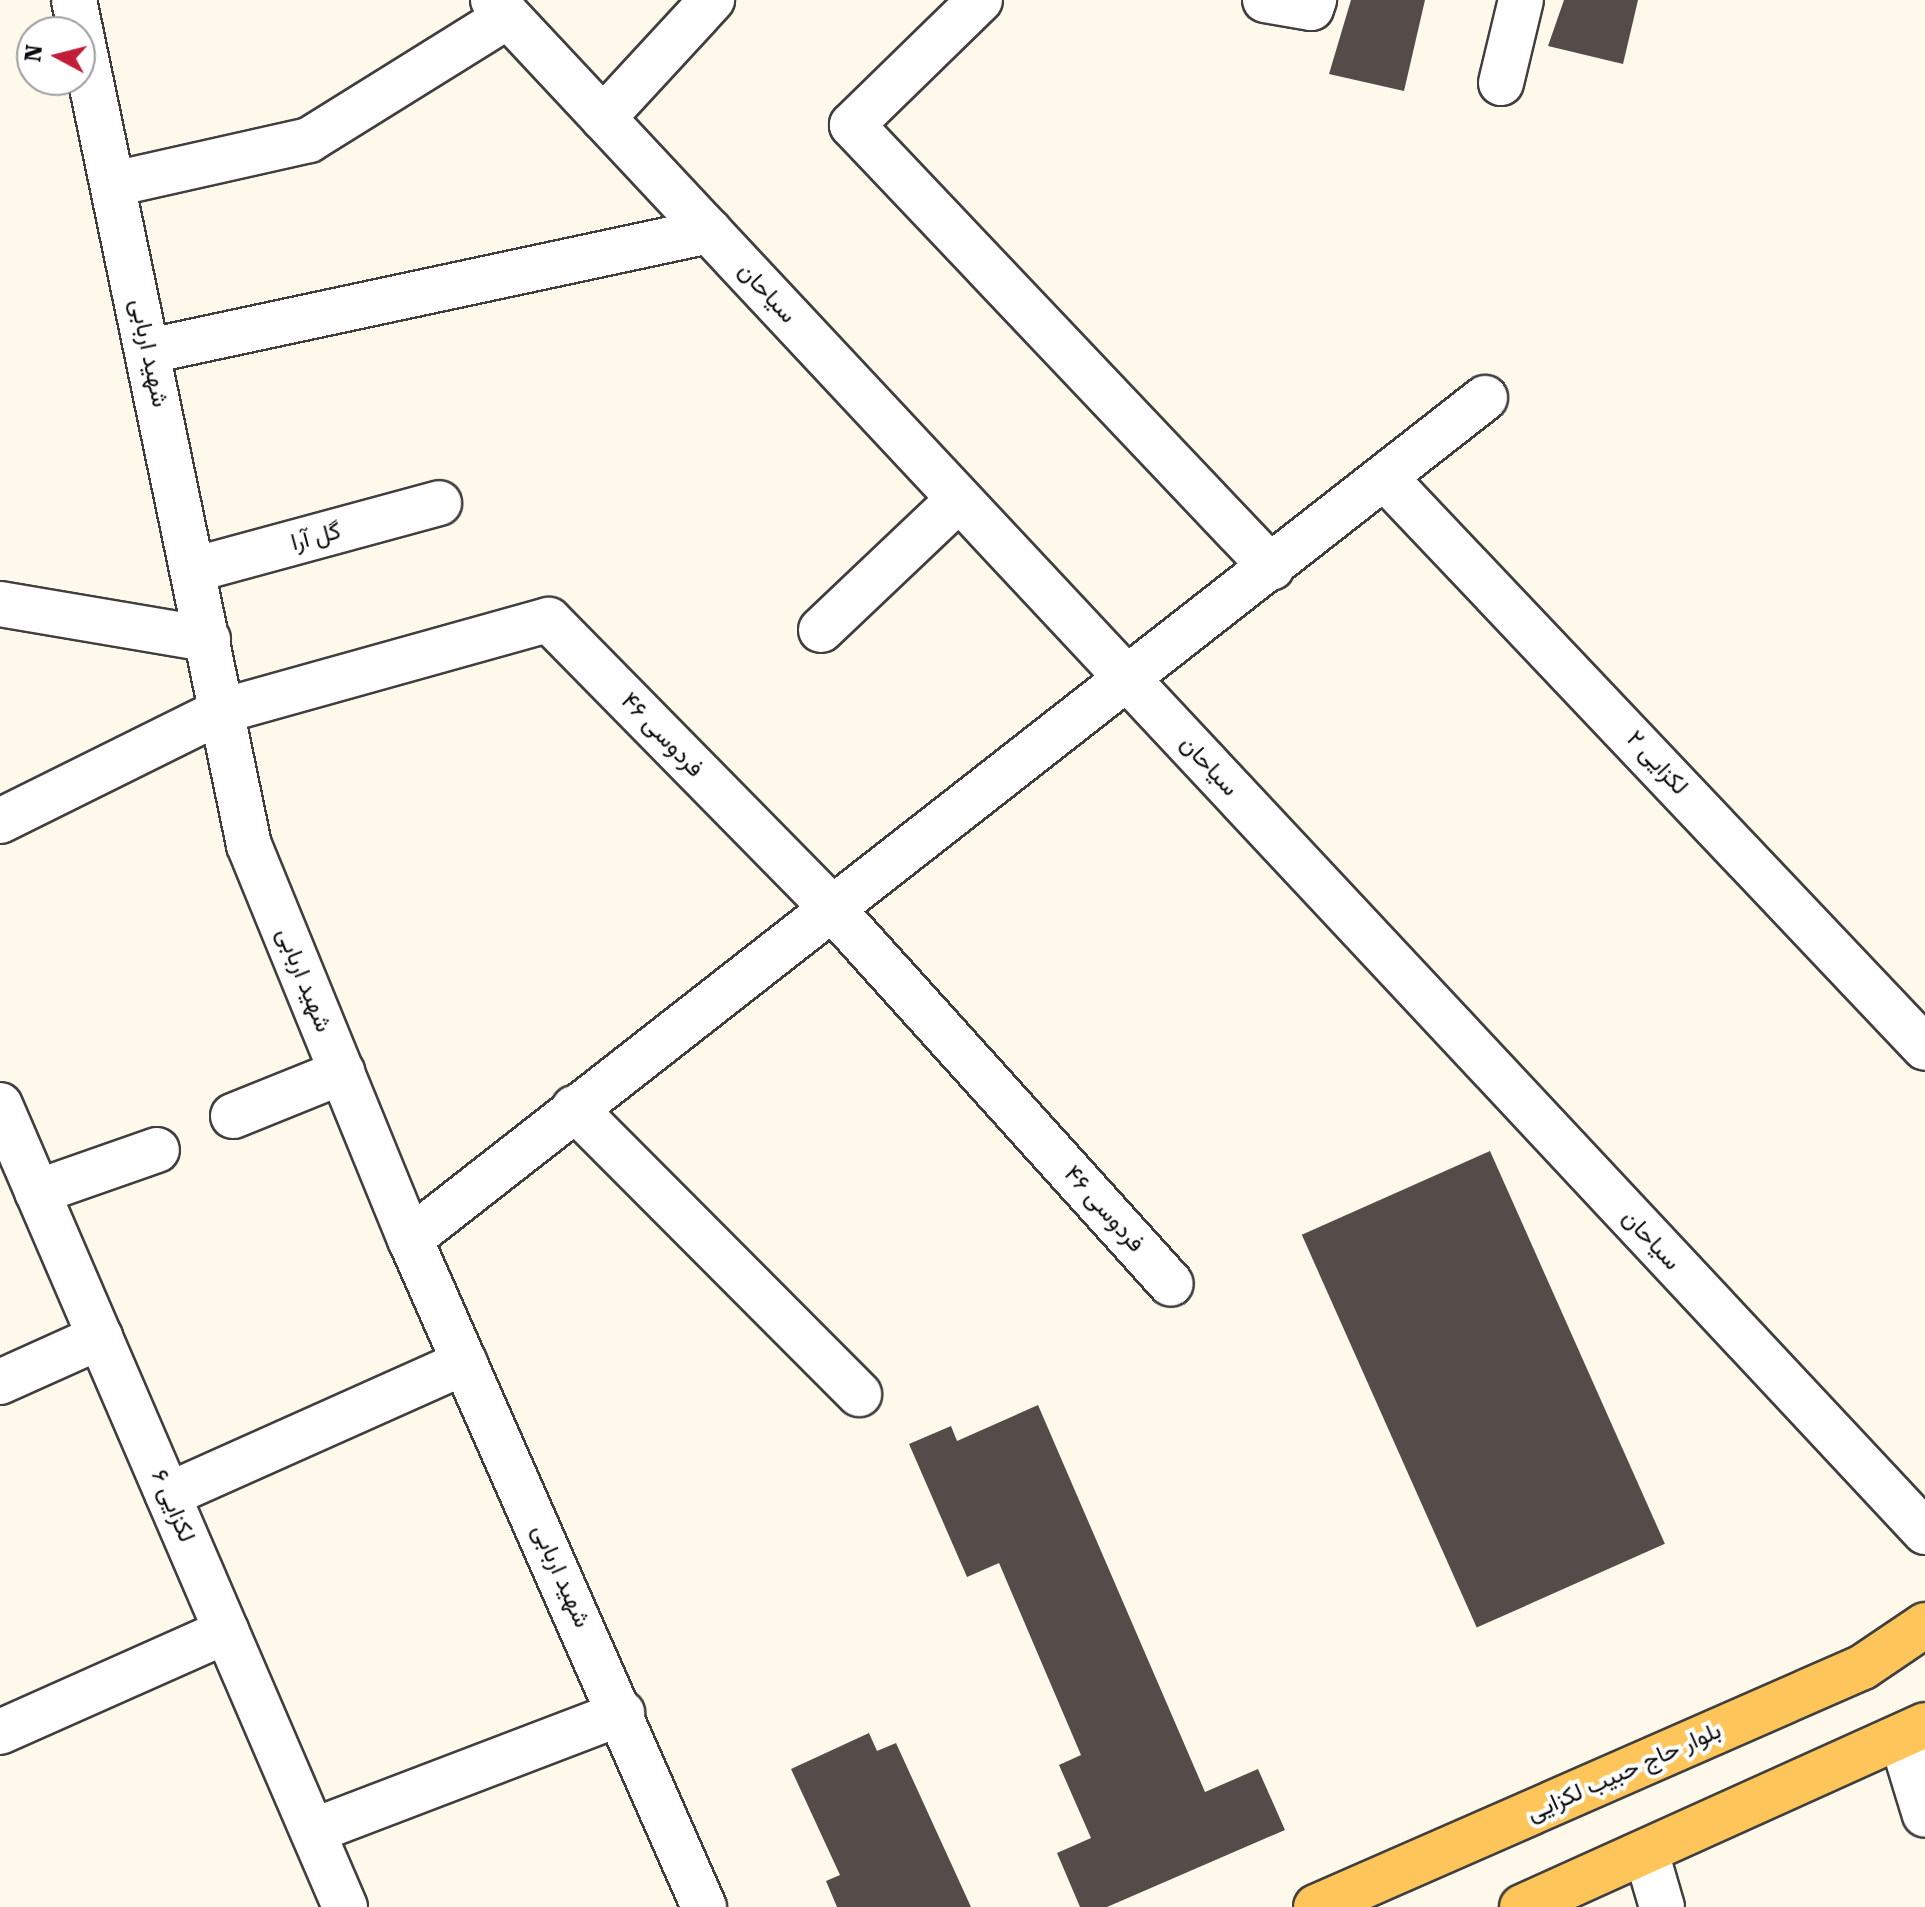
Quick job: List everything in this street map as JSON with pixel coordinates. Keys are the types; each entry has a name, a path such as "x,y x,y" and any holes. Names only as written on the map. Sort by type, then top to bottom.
{"main road":[{"name":"بلوار حاج حبیب لکزايی","path":"1316,1907 1863,1667 1925,1625"},
{"path":"1522,1907 1914,1733"}],"street":[{"name":"شهید اربابی","path":"74,0 249,845 410,1239 622,1713 704,1907"},
{"path":"603,118 712,0"},
{"path":"980,0 852,125 1272,568"},
{"path":"1265,0 1311,8 1314,0"},
{"path":"1501,83 1521,0"},
{"path":"114,184 309,140 500,8"},
{"name":"سیاحان","path":"500,8 1925,1532"},
{"path":"149,351 709,231"},
{"path":"410,1239 829,905 1387,480 1485,398"},
{"name":"لکزایی ۲","path":"1387,480 1925,1048"},
{"path":"821,630 959,499"},
{"name":"گل آرا","path":"193,570 439,503"},
{"path":"0,604 208,639"},
{"name":"فردوسی ۴۶","path":"0,821 222,711 549,620 829,905 1171,1284"},
{"path":"233,1116 342,1072"},
{"name":"لکزایی ۶","path":"0,1105 345,1907"},
{"path":"574,1108 859,1394"},
{"path":"37,1192 157,1150"},
{"path":"0,1382 100,1337"},
{"path":"168,1495 465,1362"},
{"path":"0,1732 227,1631"},
{"path":"313,1831 622,1713"},
{"path":"1914,1733 1925,1815"},
{"path":"1646,1852 1662,1907"}],"building":[{"path":"1351,0 1425,0 1404,91 1329,74"},
{"path":"1564,0 1638,0 1623,64 1548,46"},
{"path":"1490,1151 1665,1544 1477,1628 1302,1235"},
{"path":"1038,1405 1205,1792 1258,1769 1285,1830 1107,1907 1080,1907 1057,1853 1091,1838 1059,1765 1081,1755 999,1563 967,1577 909,1444 951,1426 957,1441"},
{"path":"869,1733 877,1751 896,1743 971,1907 837,1907 826,1881 840,1875 791,1769"}]}
